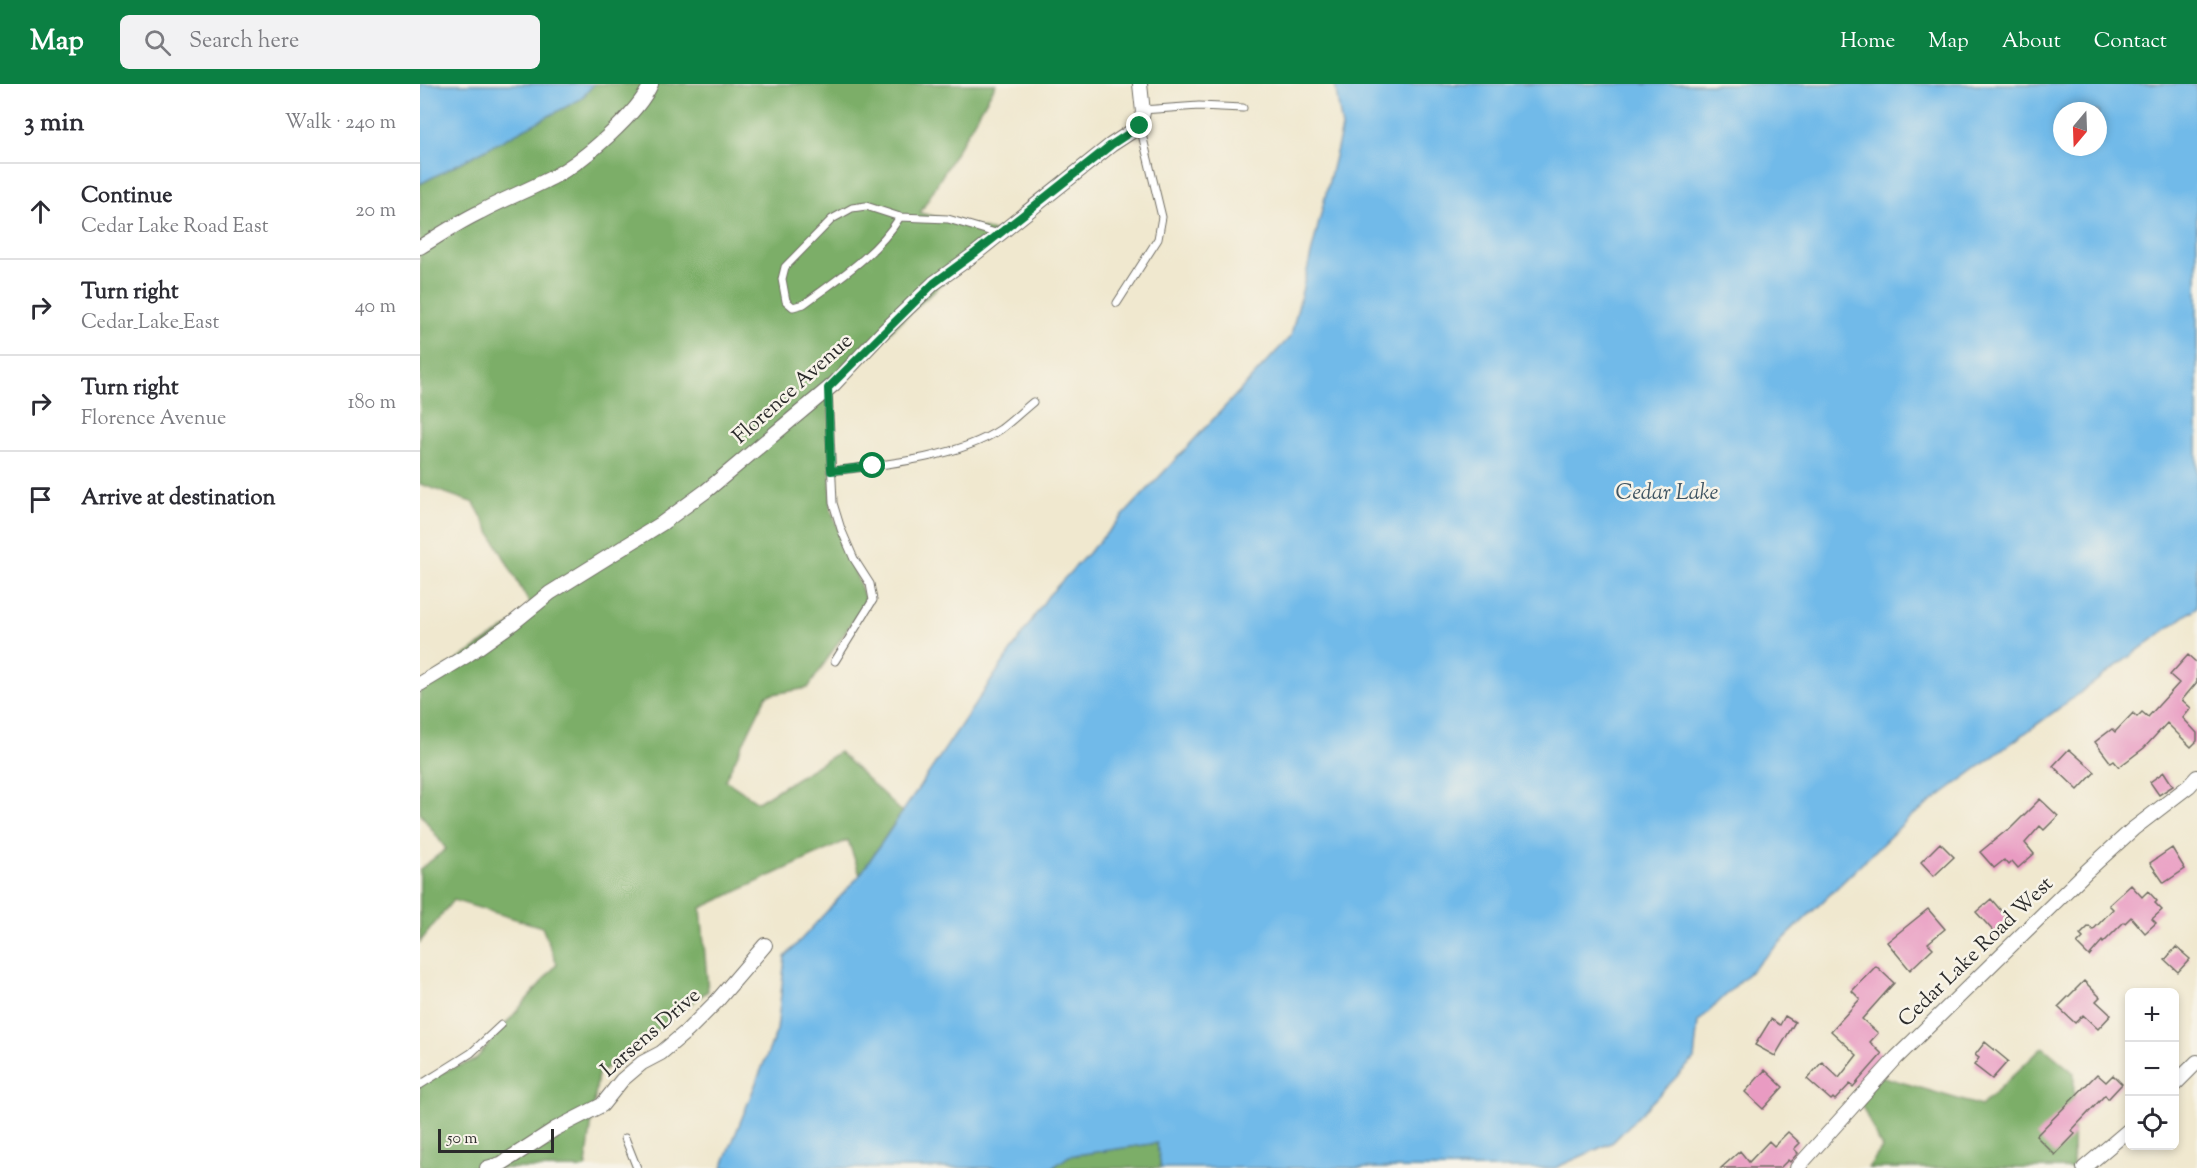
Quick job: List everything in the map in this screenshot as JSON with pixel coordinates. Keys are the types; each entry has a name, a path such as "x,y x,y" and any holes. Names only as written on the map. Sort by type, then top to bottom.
{"street":[{"path":"420,247 478,213 556,175 586,154 624,120 645,96 651,84"},
{"path":"1140,84 1142,110 1140,126"},
{"name":"Florence Avenue","path":"420,684 466,656 513,623 550,593 643,536 692,501 742,462 828,388 934,283 1111,145 1140,126"},
{"name":"Cedar Lake Road West","path":"1797,1168 1896,1058 2078,879 2133,829 2189,786 2197,777"},
{"name":"Larsens Drive","path":"487,1168 501,1164 555,1129 602,1105 622,1080 642,1063 661,1053 687,1031 717,1001 765,945"},
{"path":"2179,1081 2197,1062"},
{"path":"2084,1168 2125,1132"}],"lane":[{"path":"1142,110 1199,106 1243,108"},
{"path":"1117,303 1158,239 1162,216 1140,126"},
{"path":"900,217 890,233 865,258 804,304 793,307 786,301 782,279 784,267 832,219 852,208 866,206 900,217 948,219 999,234"},
{"path":"828,388 833,503 855,560 870,584 873,600 835,661"},
{"path":"831,471 894,463 962,447 999,429 1033,402"},
{"path":"420,1085 471,1053 501,1025"},
{"path":"625,1138 636,1168"}],"green space":[{"path":"594,84 996,84 920,213 997,232 829,389 831,509 866,601 808,688 767,695 725,780 758,802 839,752 902,812 860,875 848,840 701,908 708,991 598,1074 584,1168 420,1168 420,1080 475,1060 557,964 542,927 453,900 420,942 420,869 446,849 420,813 420,685 533,610 474,503 420,484 420,184 581,99"},
{"path":"2043,1047 2074,1073 2073,1168 1868,1168 1882,1148 1859,1100 1881,1076 1981,1106"},
{"path":"1157,1143 1161,1168 1052,1168 1069,1156"}],"water":[{"path":"420,84 594,84 581,99 420,184"},
{"name":"Cedar Lake","path":"1335,84 2197,84 2197,607 1908,819 1698,1022 1694,1059 1613,1142 1555,1168 1161,1168 1157,1143 1069,1156 1052,1168 722,1168 777,1030 785,957 860,875 1048,596 1291,336 1342,128"}],"building":[{"path":"2188,655 2197,663 2197,682 2182,700 2191,708 2183,718 2197,733 2197,741 2191,747 2167,723 2144,748 2119,767 2114,761 2111,763 2095,742 2112,729 2115,732 2133,713 2137,717 2142,712 2148,717 2179,683 2170,675"},
{"path":"2069,749 2095,772 2078,790 2053,766"},
{"path":"2164,772 2173,786 2159,795 2150,782"},
{"path":"2040,799 2058,816 2044,830 2040,826 2025,843 2034,854 2018,868 2012,861 2008,865 2004,860 1994,868 1980,852 2008,831"},
{"path":"1940,843 1954,857 1934,876 1921,862"},
{"path":"2172,848 2185,869 2164,883 2150,863"},
{"path":"2131,885 2142,897 2148,891 2157,901 2155,903 2162,910 2152,919 2156,923 2145,933 2131,917 2103,943 2102,941 2089,956 2077,944 2083,938 2080,935 2089,926 2093,930 2113,909 2109,905"},
{"path":"1991,899 2009,920 1995,933 1976,912"},
{"path":"1928,909 1945,929 1928,943 1933,948 1910,970 1887,942"},
{"path":"2176,947 2190,959 2178,972 2165,960"},
{"path":"1876,966 1894,983 1862,1019 1878,1033 1870,1042 1882,1054 1853,1087 1850,1084 1835,1100 1833,1098 1831,1100 1807,1079 1822,1062 1839,1078 1857,1055 1831,1031 1860,999 1852,991"},
{"path":"2084,981 2100,997 2096,1001 2111,1015 2098,1029 2083,1015 2075,1023 2058,1007"},
{"path":"1785,1016 1795,1022 1775,1056 1755,1045 1771,1019 1780,1025"},
{"path":"1985,1042 2008,1061 1992,1079 1974,1065 1979,1058 1975,1055"},
{"path":"1765,1070 1783,1087 1763,1109 1745,1092"},
{"path":"2097,1074 2106,1082 2113,1075 2122,1084 2108,1099 2105,1095 2072,1130 2075,1134 2055,1155 2036,1136"},
{"path":"1788,1132 1800,1143 1794,1149 1798,1153 1780,1168 1721,1168 1740,1151 1749,1162 1769,1141 1774,1146"}],"route":[{"path":"873,466 831,471 828,388 934,283 1111,145 1140,126"}]}
